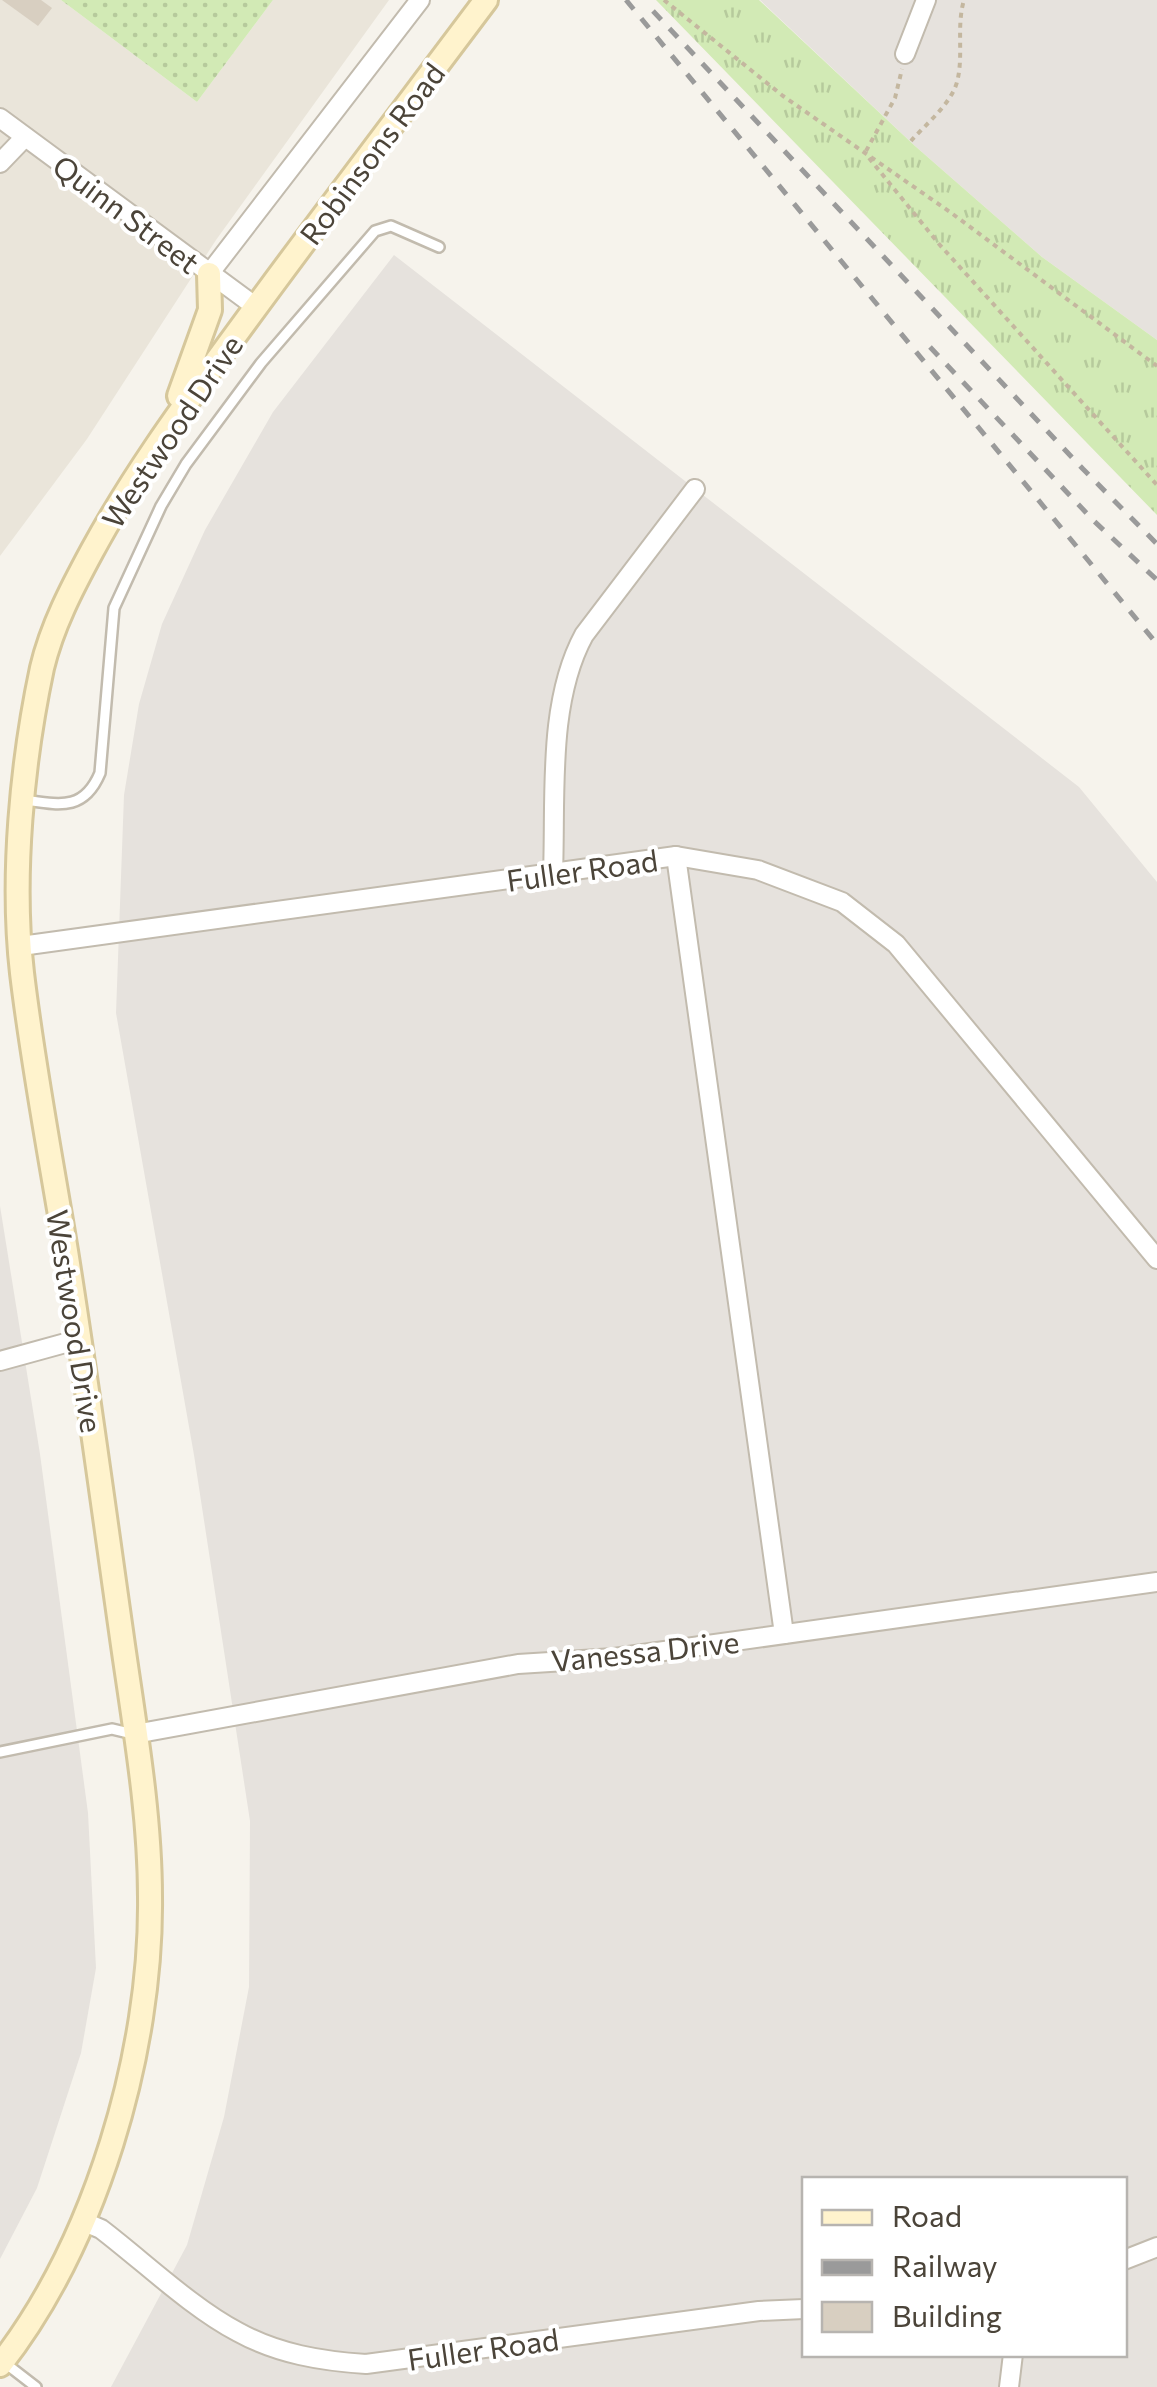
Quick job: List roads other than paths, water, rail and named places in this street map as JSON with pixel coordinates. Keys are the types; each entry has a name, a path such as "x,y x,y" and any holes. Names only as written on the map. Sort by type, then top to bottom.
{"main road":[{"name":"Robinsons Road","path":"256,307 486,0"},
{"path":"156,444 204,333 210,310 210,274"},
{"name":"Westwood Drive","path":"1,2363 32,2319 82,2221 129,2079 142,2015 150,1899 135,1734 80,1339 21,969 19,868 24,800 42,668 54,628 98,540 156,444 256,307"}],"street":[{"name":"Robinsons Road","path":"210,274 420,0"},
{"path":"905,54 926,0"},
{"name":"Quinn Street","path":"13,128 256,307"},
{"path":"0,160 13,128"},
{"path":"553,873 560,710 574,655 584,635 695,489"},
{"path":"676,856 784,1634"},
{"name":"Fuller Road","path":"21,946 676,856 758,870 842,902 896,944 1157,1259"},
{"path":"0,1361 80,1339"},
{"name":"Vanessa Drive","path":"135,1734 518,1664 614,1658 1157,1582"},
{"name":"Fuller Road","path":"82,2221 101,2228 236,2332 292,2354 327,2361 366,2364 759,2311 802,2309"},
{"path":"1127,2259 1157,2248"},
{"path":"1010,2387 1013,2357"}],"lane":[{"path":"24,800 59,804 84,799 93,791 100,774 114,608 161,506 186,464 250,377 375,231 391,226 439,247"},
{"path":"0,1752 112,1729 135,1734"},
{"path":"1,2363 36,2387"}],"railway":[{"path":"626,0 1157,644"},
{"path":"653,11 1157,544"},
{"path":"930,347 1094,521 1157,580"}]}
